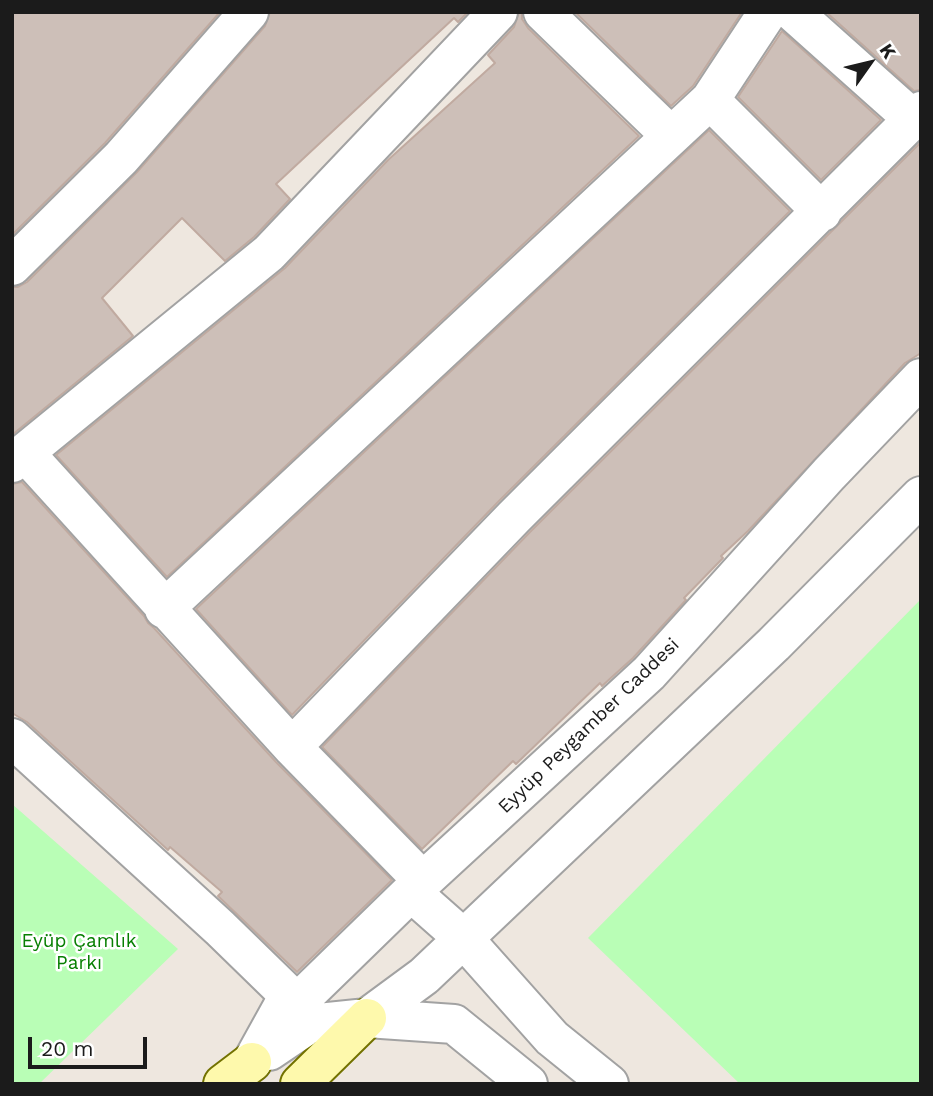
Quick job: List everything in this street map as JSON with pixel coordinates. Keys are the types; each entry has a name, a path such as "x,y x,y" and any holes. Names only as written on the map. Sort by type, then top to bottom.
{"main road":[{"name":"Eyyüp Peygamber Caddesi","path":"300,1084 366,1018"}],"street":[{"path":"12,266 121,158 249,12"},
{"path":"498,12 269,253 19,459 292,747 552,1038 609,1084"},
{"path":"543,12 671,136"},
{"path":"164,609 710,100 768,12"},
{"path":"292,747 524,508 917,115 793,12"},
{"path":"710,100 822,212"},
{"name":"Eyyüp Peygamber Caddesi","path":"238,1073 283,1006 297,1003 417,886 649,673 829,474 921,377"},
{"name":"Eyyüp Peygamber Caddesi","path":"238,1073 309,1024 366,1018 424,976 774,644 921,496"},
{"path":"12,738 220,928 297,1003"},
{"path":"366,1018 454,1024 528,1084"}],"green space":[{"path":"921,599 921,1084 740,1084 588,938"},
{"name":"Eyüp Çamlık Parkı","path":"12,804 178,949 39,1084 12,1084"}],"building":[{"path":"12,12 220,12 105,143 12,235"},
{"path":"270,12 468,12 458,22 454,18 276,184 290,199 254,237 225,261 182,218 102,298 133,336 12,435 12,287 27,282 137,172 265,26"},
{"path":"519,12 522,12 522,19 528,28 639,136 167,577 56,455 285,268 388,160 495,63 488,55 514,27"},
{"path":"575,12 742,12 693,86 671,106"},
{"path":"826,12 921,12 921,90 914,91"},
{"path":"782,31 881,120 821,180 738,97"},
{"path":"709,130 790,211 498,502 292,715 196,609"},
{"path":"921,142 921,353 905,363 748,531 721,556 723,558 684,598 686,600 633,658 602,686 600,683 516,764 513,761 422,849 322,747 530,532"},
{"path":"22,482 276,762 392,880 297,972 218,896 222,892 170,847 168,850 27,722 12,713 12,484"}]}
